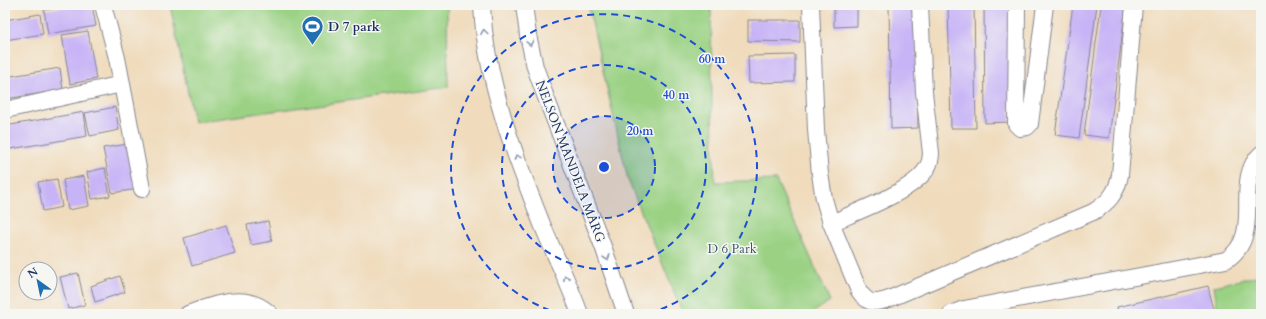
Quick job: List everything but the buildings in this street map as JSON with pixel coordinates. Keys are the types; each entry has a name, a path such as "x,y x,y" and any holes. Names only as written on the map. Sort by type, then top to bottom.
{"street":[{"path":"103,5 117,58 142,189"},
{"path":"482,5 486,44 491,71 510,137 543,225 569,284 580,314"},
{"name":"NELSON MANDELA MARG","path":"524,5 528,35 542,88 604,249 626,314"},
{"path":"811,5 816,122 820,174 824,200 831,223 859,291 864,298 871,302 889,299 1093,212 1102,207 1112,198 1118,185 1134,5"},
{"path":"831,223 902,190 917,179 927,169 931,153 924,92 920,5"},
{"path":"1017,5 1016,124 1020,128 1027,127 1030,124 1046,5"},
{"path":"5,110 122,84"},
{"path":"951,314 964,309 1226,260 1236,256 1244,247 1251,234 1251,175 1255,160 1261,154"},
{"path":"188,314 224,302 238,301 250,302 263,307 270,314"}],"green space":[{"name":"D 7 park","path":"170,5 447,5 448,87 194,122"},
{"name":"D 6 Park","path":"588,5 711,5 712,113 715,182 776,180 830,301 811,314 683,314 628,180"},
{"path":"1261,275 1261,314 1218,314 1214,286"}],"place":[{"name":"D 7 park","path":"313,46"}]}
